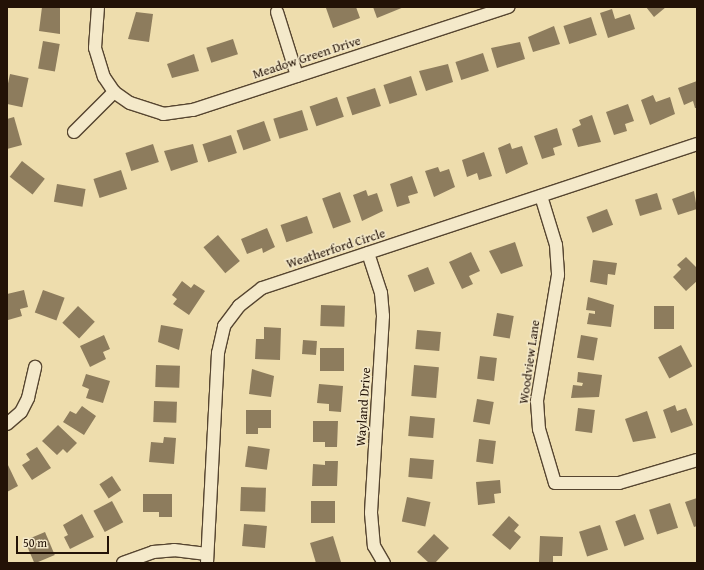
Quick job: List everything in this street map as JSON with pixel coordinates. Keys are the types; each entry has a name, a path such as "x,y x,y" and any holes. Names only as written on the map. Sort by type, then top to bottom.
{"street":[{"path":"74,132 114,92 98,65 95,48 98,7"},
{"name":"Meadow Green Drive","path":"114,92 153,113 173,114 297,76 486,11 509,7"},
{"path":"277,12 297,76"},
{"name":"Weatherford Circle","path":"206,559 218,353 224,326 239,306 262,288 697,144"},
{"name":"Woodview Lane","path":"540,196 556,245 558,275 537,400 539,429 555,483 619,483 697,460"},
{"name":"Wayland Drive","path":"368,253 381,293 384,316 371,513 374,546 384,563"},
{"path":"7,424 21,412 28,398 36,367"},
{"path":"123,563 153,552 174,550 206,559"}],"building":[{"path":"42,7 60,7 60,34 39,31"},
{"path":"356,7 360,18 333,28 326,8"},
{"path":"373,7 404,7 377,18"},
{"path":"646,7 666,7 654,17"},
{"path":"612,9 615,19 630,14 635,29 608,38 600,13"},
{"path":"136,12 153,14 149,42 128,39"},
{"path":"591,17 597,35 569,44 563,26"},
{"path":"554,26 560,44 533,52 528,37"},
{"path":"233,39 238,54 211,63 206,48"},
{"path":"43,41 60,44 55,72 38,69"},
{"path":"520,42 525,59 497,68 491,48"},
{"path":"483,53 489,71 461,80 455,62"},
{"path":"194,54 199,71 172,78 167,64"},
{"path":"448,64 453,82 426,91 419,71"},
{"path":"10,74 29,78 22,107 7,104 7,88"},
{"path":"411,76 417,95 390,104 383,85"},
{"path":"697,81 697,108 695,108 693,101 684,105 678,88"},
{"path":"375,88 381,106 352,115 346,97"},
{"path":"653,95 656,102 670,97 675,114 650,125 641,100"},
{"path":"337,97 344,117 316,126 310,106"},
{"path":"628,104 634,121 625,124 627,131 614,135 606,112"},
{"path":"302,110 308,130 279,139 273,119"},
{"path":"592,115 601,142 578,147 572,129 581,125 579,120"},
{"path":"14,117 22,145 7,149 7,119"},
{"path":"264,121 271,141 243,150 237,130"},
{"path":"557,128 562,145 553,148 555,155 542,159 534,136"},
{"path":"231,135 237,153 208,162 202,144"},
{"path":"510,143 512,149 522,146 528,164 506,174 498,148"},
{"path":"153,144 159,162 131,171 125,153"},
{"path":"193,144 198,162 171,171 164,151"},
{"path":"484,152 492,176 479,180 477,173 467,177 462,160"},
{"path":"22,161 45,179 33,195 10,177"},
{"path":"438,167 440,172 449,169 455,187 434,197 425,171"},
{"path":"121,170 127,189 100,198 93,179"},
{"path":"412,176 418,193 408,196 410,203 397,207 390,184"},
{"path":"57,184 86,189 82,207 54,202"},
{"path":"366,190 368,196 377,193 383,211 362,221 353,195"},
{"path":"694,191 697,209 678,215 672,199"},
{"path":"340,192 351,222 333,229 322,198"},
{"path":"657,193 662,209 640,216 635,200"},
{"path":"607,209 613,225 593,233 586,217"},
{"path":"307,216 313,233 286,242 281,225"},
{"path":"267,228 275,247 263,253 262,248 247,254 241,239"},
{"path":"218,235 240,261 225,273 203,247"},
{"path":"515,242 523,266 501,274 489,251"},
{"path":"471,252 480,271 469,276 473,284 462,289 449,262"},
{"path":"686,257 697,268 697,281 686,291 673,277 681,269 677,265"},
{"path":"593,260 617,263 615,275 608,274 607,285 590,282"},
{"path":"428,267 435,284 414,292 408,275"},
{"path":"182,281 191,288 194,284 205,291 189,315 173,304 177,299 172,295"},
{"path":"24,290 28,307 20,309 22,316 8,320 7,294"},
{"path":"43,290 65,298 56,320 35,313"},
{"path":"588,297 614,305 611,327 587,324 589,313 595,314 595,311 586,310"},
{"path":"321,305 345,306 344,327 320,326"},
{"path":"78,306 95,322 79,339 62,323"},
{"path":"654,306 674,306 674,329 654,329"},
{"path":"497,313 514,316 510,339 493,336"},
{"path":"161,325 183,329 179,350 158,342"},
{"path":"264,327 281,328 280,360 255,359 256,339 264,339"},
{"path":"417,330 441,332 439,351 415,349"},
{"path":"104,335 110,349 103,352 106,359 90,367 80,346"},
{"path":"581,335 598,338 594,361 577,358"},
{"path":"303,340 317,341 316,355 302,354"},
{"path":"681,345 692,366 669,378 658,357"},
{"path":"320,348 344,348 344,371 320,371"},
{"path":"480,356 497,358 494,381 477,379"},
{"path":"156,365 180,366 179,388 155,387"},
{"path":"414,365 439,367 436,398 411,396"},
{"path":"252,369 274,376 271,397 249,394"},
{"path":"578,372 602,375 599,397 571,398 573,385 582,386 583,383 577,382"},
{"path":"86,374 110,381 103,403 86,398 89,389 82,386"},
{"path":"319,384 343,386 341,412 329,411 329,404 317,403"},
{"path":"477,399 494,402 490,425 473,422"},
{"path":"154,401 177,402 176,423 153,422"},
{"path":"675,405 677,411 686,408 693,425 671,433 663,410"},
{"path":"82,406 96,416 84,435 63,422 70,411 76,414"},
{"path":"578,408 595,410 592,433 575,431"},
{"path":"246,410 271,410 271,428 258,428 258,434 246,434"},
{"path":"647,411 656,438 633,442 625,419"},
{"path":"410,416 435,418 433,438 408,436"},
{"path":"313,421 338,421 337,447 325,447 325,442 313,442"},
{"path":"58,425 77,443 67,453 63,449 57,455 42,441"},
{"path":"164,437 176,438 174,464 149,462 151,442 163,443"},
{"path":"479,439 496,441 493,464 476,462"},
{"path":"248,446 270,449 267,470 245,467"},
{"path":"37,447 51,468 32,480 22,465 30,460 26,454"},
{"path":"410,458 434,460 432,479 408,477"},
{"path":"325,461 338,461 337,486 312,486 313,464 325,465"},
{"path":"7,463 18,486 7,492"},
{"path":"112,476 121,490 109,498 99,484"},
{"path":"500,480 501,493 494,494 495,503 478,505 476,482"},
{"path":"241,487 266,488 265,512 240,511"},
{"path":"143,494 172,494 172,517 159,517 159,512 143,512"},
{"path":"407,497 430,502 425,526 402,521"},
{"path":"697,498 697,526 694,527 685,502"},
{"path":"112,501 123,522 105,532 93,511"},
{"path":"311,501 335,501 335,523 311,523"},
{"path":"670,503 678,528 657,535 649,510"},
{"path":"82,514 94,537 70,549 64,537 68,535 63,525"},
{"path":"635,514 644,539 625,547 615,521"},
{"path":"509,516 519,525 514,531 521,537 510,550 492,535"},
{"path":"244,524 267,526 265,548 242,546"},
{"path":"600,525 608,550 587,557 579,532"},
{"path":"45,532 55,555 34,563 25,541"},
{"path":"434,534 449,548 435,563 429,563 417,552"},
{"path":"333,536 341,562 316,563 310,543"},
{"path":"540,536 563,537 562,556 553,556 553,562 539,562"}]}
